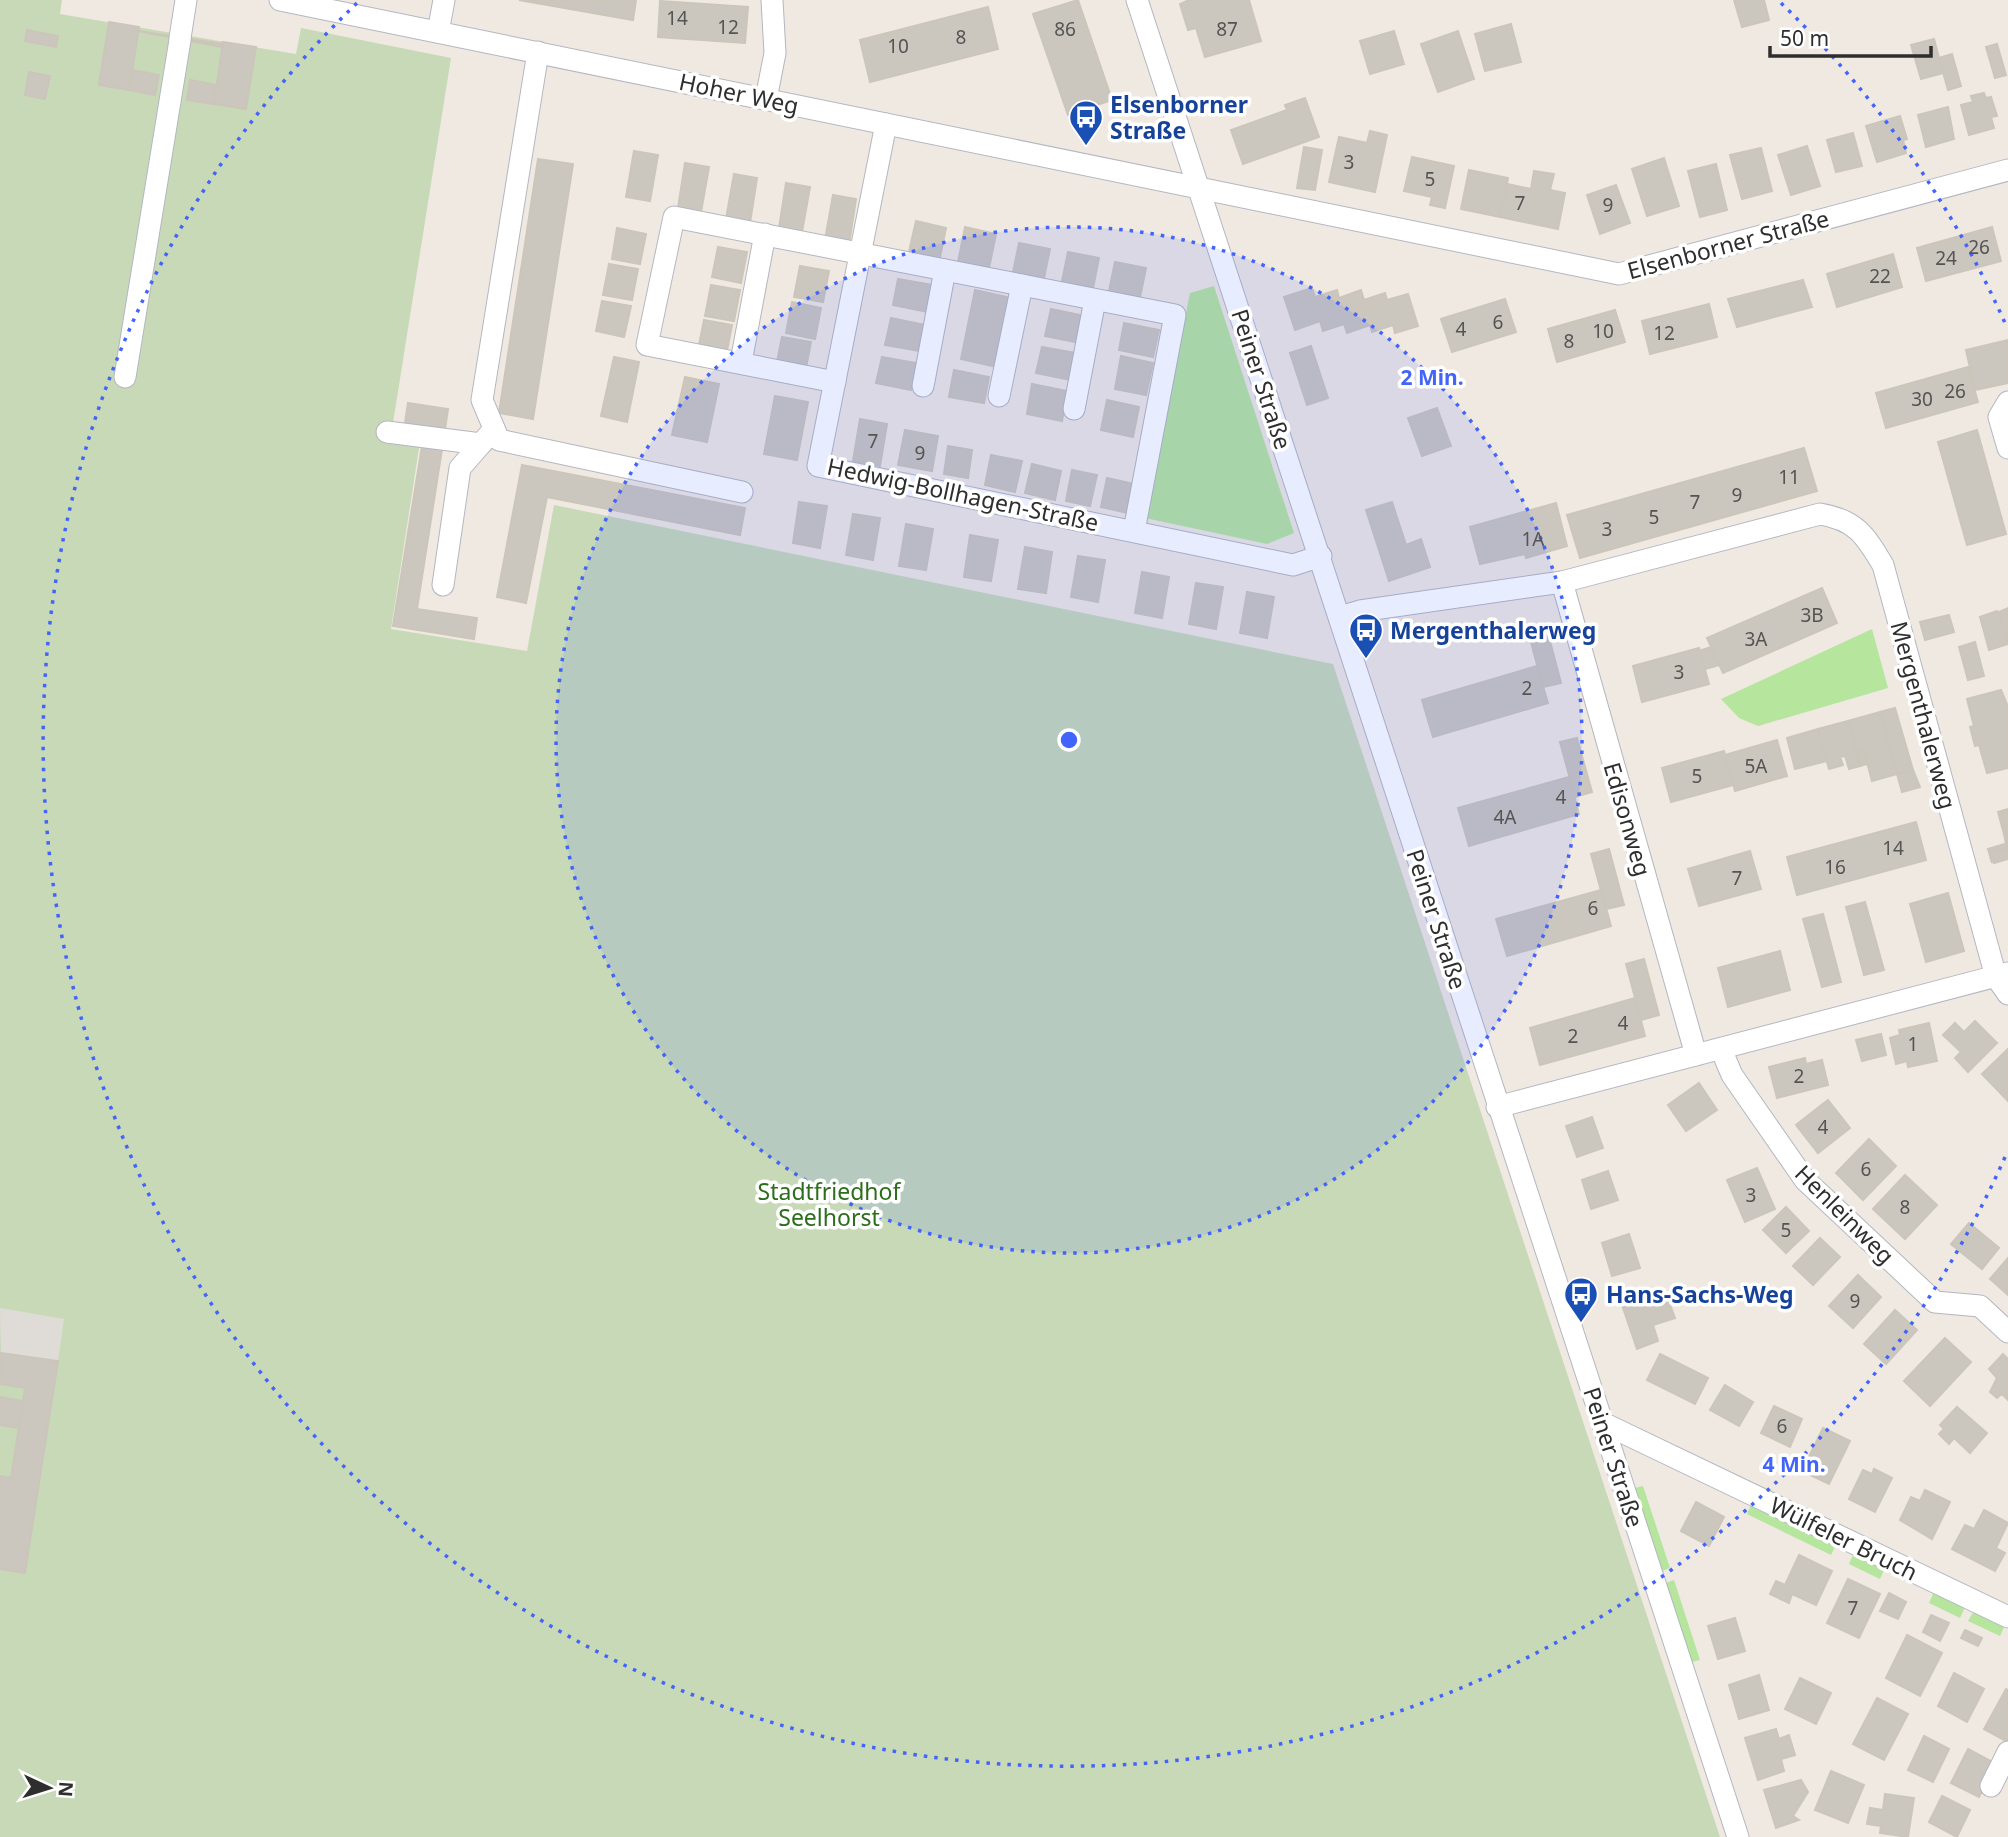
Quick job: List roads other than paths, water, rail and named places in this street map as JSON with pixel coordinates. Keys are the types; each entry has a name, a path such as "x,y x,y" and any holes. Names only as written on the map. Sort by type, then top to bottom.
{"street":[{"path":"125,377 186,0"},
{"name":"Hoher Weg","path":"280,0 1198,189"},
{"path":"438,32 444,0"},
{"path":"766,99 775,53 772,0"},
{"name":"Peiner Straße","path":"1138,0 1321,556 1497,1107 1738,1837"},
{"path":"488,436 482,401 538,52"},
{"name":"Hedwig-Bollhagen-Straße","path":"886,124 818,466 1293,565 1321,556"},
{"name":"Elsenborner Straße","path":"1198,189 1619,274 2008,170"},
{"path":"835,382 647,345 674,216 1175,316 1134,531"},
{"path":"741,362 765,234"},
{"path":"923,386 945,270"},
{"path":"999,396 1022,285"},
{"path":"1074,409 1095,300"},
{"path":"2008,402 1999,417 2008,448"},
{"path":"387,432 488,436 742,492"},
{"path":"443,585 460,468 488,436"},
{"name":"Mergenthalerweg","path":"1340,617 1360,611 1562,582 1820,514 1842,517 1866,536 1883,565 2004,981"},
{"name":"Edisonweg","path":"1562,582 1696,1055"},
{"path":"1497,1107 1696,1055 2004,981"},
{"name":"Henleinweg","path":"1721,1049 1731,1076 1805,1180 1935,1302 1980,1306 2008,1332"},
{"name":"Wülfeler Bruch","path":"1603,1423 2008,1617"},
{"path":"1991,1786 2008,1752"}],"place":[{"name":"Elsenborner Straße","path":"1086,147"},
{"name":"Mergenthalerweg","path":"1366,660"},
{"name":"Hans-Sachs-Weg","path":"1581,1324"}],"park label":[{"name":"Stadtfriedhof Seelhorst","path":"829,1204"}]}
